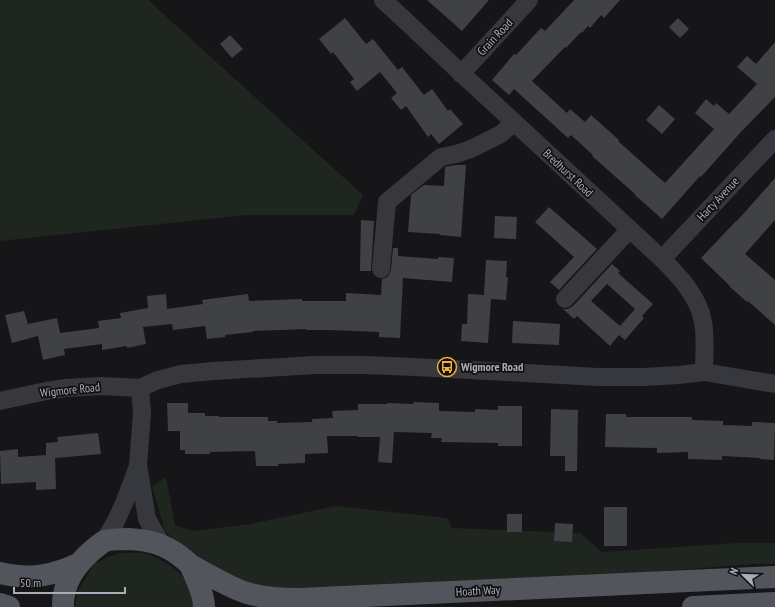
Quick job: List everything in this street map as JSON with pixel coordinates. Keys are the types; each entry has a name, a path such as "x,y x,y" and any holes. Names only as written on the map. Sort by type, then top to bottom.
{"main road":[{"path":"63,607 62,599 69,579 78,564 86,555 104,541 124,539 144,540 162,545 189,564 199,583 204,601 204,607"},
{"path":"0,574 30,577 44,576 78,564"},
{"name":"Hoath Way","path":"189,564 225,584 244,592 281,599 775,577"},
{"path":"693,607 775,603"},
{"path":"0,604 9,607"}],"street":[{"name":"Bredhurst Road","path":"383,0 676,273 691,293 701,314 704,332 704,372"},
{"name":"Grain Road","path":"462,74 530,0"},
{"path":"381,269 387,202 441,157 471,149 501,134 514,122"},
{"name":"Harty Avenue","path":"662,259 775,139"},
{"path":"565,300 630,229"},
{"name":"Wigmore Road","path":"0,401 66,388 101,386 140,388 158,380 181,374 315,365 415,367 598,377 644,377 704,372 775,384"},
{"path":"140,388 142,413 138,465 147,519 162,545"},
{"path":"104,541 116,522 138,465"}],"shaded area":[{"path":"0,0 148,0 363,195 354,215 246,215 0,241"},
{"path":"166,477 175,525 192,531 251,524 336,506 447,518 452,528 580,533 602,552 737,543 775,543 775,564 755,564 575,578 297,591 252,583 195,561 165,531 152,486"},
{"path":"121,553 142,553 149,555 175,569 189,586 192,593 194,607 75,607 77,592 94,564 107,557"}],"building":[{"path":"427,0 489,0 462,31"},
{"path":"574,0 620,0 604,18 601,15 590,28 588,26 582,33 581,32 532,81 567,113 570,109 585,122 591,115 665,183 714,129 695,113 706,99 714,106 716,103 729,114 757,84 737,67 747,56 756,64 775,42 775,97 740,133 701,177 700,176 662,219 571,135 568,138 514,89 509,95 492,80 514,54 516,55 541,28 545,31"},
{"path":"345,18 366,44 373,39 398,70 402,67 424,95 432,89 448,111 450,109 463,124 439,144 431,134 428,137 406,106 401,110 391,98 397,93 380,72 357,91 350,82 354,79 333,52 331,54 319,39"},
{"path":"678,18 689,29 680,38 669,27"},
{"path":"230,35 243,49 232,58 220,44"},
{"path":"659,105 675,119 662,134 646,120"},
{"path":"466,165 461,237 408,232 411,195 424,185 444,186 445,167"},
{"path":"775,178 775,220 745,254 775,280 775,325 730,287 701,258 736,222"},
{"path":"549,207 597,249 559,290 550,282 574,257 535,222"},
{"path":"495,216 517,217 516,239 494,238"},
{"path":"361,220 374,221 371,271 360,271"},
{"path":"393,248 398,248 398,256 438,259 438,257 454,258 452,282 403,278 400,338 379,337 379,332 306,329 253,331 207,339 205,326 173,330 172,324 143,327 146,344 127,348 127,346 102,350 102,344 64,349 65,355 43,360 38,336 12,343 5,315 24,311 28,324 57,318 60,333 99,328 98,321 121,318 120,313 148,308 147,296 166,294 167,309 203,304 202,300 248,294 249,301 302,299 302,301 346,301 346,293 381,295 382,279 389,275 391,270"},
{"path":"486,260 507,261 506,277 508,277 506,300 491,299 488,343 461,341 462,324 467,324 468,294 484,295"},
{"path":"612,264 620,271 618,273 653,304 642,316 644,318 625,340 619,335 610,346 577,316 574,319 563,309 568,309 573,306","holes":["607,284 635,309 620,326 591,301"]},
{"path":"513,321 560,324 559,345 512,343"},
{"path":"413,402 439,403 439,411 475,412 475,409 498,410 498,406 522,406 522,446 498,446 498,443 441,442 442,438 431,438 432,433 394,432 392,463 378,462 380,437 327,436 328,453 305,454 305,463 278,464 278,466 256,466 255,451 185,454 185,450 180,450 180,431 168,431 167,403 188,403 188,413 205,413 205,416 219,417 268,417 268,421 277,421 277,423 312,422 312,419 333,418 332,411 358,410 358,404 413,404"},
{"path":"551,409 578,410 577,471 565,471 565,456 550,456"},
{"path":"606,414 626,414 626,417 692,417 692,420 723,421 723,425 752,426 752,422 775,423 774,460 722,456 722,460 688,459 688,452 657,453 657,448 605,447"},
{"path":"98,433 101,454 55,458 56,489 36,490 36,482 1,484 0,451 18,449 18,457 46,455 46,443 58,442 57,437"},
{"path":"604,507 627,507 627,546 604,546"},
{"path":"507,514 522,514 522,532 507,532"},
{"path":"555,523 573,524 572,542 554,541"}],"place":[{"name":"Wigmore Road","path":"447,367"}]}
